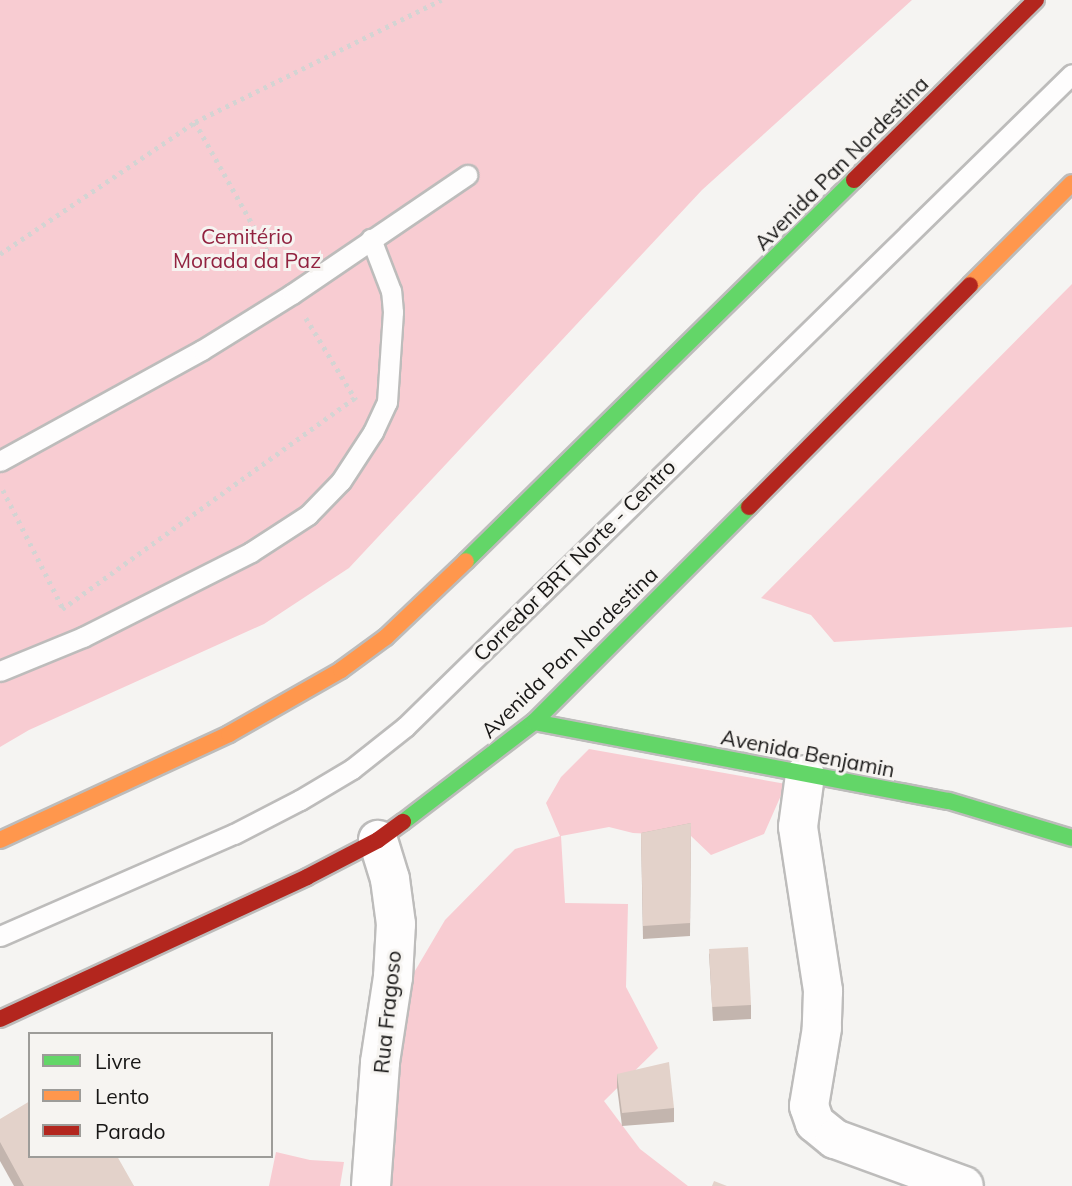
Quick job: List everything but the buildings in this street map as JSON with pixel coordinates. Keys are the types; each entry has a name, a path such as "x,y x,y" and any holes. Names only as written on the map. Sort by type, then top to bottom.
{"main road":[{"name":"Avenida Pan Nordestina","path":"0,840 229,734 341,670 386,637 562,470 1036,0"},
{"name":"Avenida Pan Nordestina","path":"0,1019 307,877 377,840 470,774 534,722 1072,183"},
{"name":"Avenida Benjamin","path":"534,722 949,801 1072,838"}],"street":[{"path":"805,775 798,827 824,991 822,1028 809,1107 815,1123 835,1139 964,1186"},
{"name":"Rua Fragoso","path":"371,1186 380,1062 393,977 396,924 390,879 377,840"}],"lane":[{"name":"Corredor BRT Norte - Centro","path":"0,936 234,834 300,800 352,769 405,727 1072,74"},
{"path":"0,461 202,350 292,294 467,175"},
{"path":"0,671 83,637 251,552 308,515 341,481 373,432 387,402 393,321 391,290 370,239"}],"path":[{"path":"0,254 195,122 441,0"},
{"path":"62,609 355,398 387,402"},
{"path":"0,483 62,609 83,637"}],"green space":[{"name":"Cemitério Morada da Paz","path":"0,0 912,0 702,190 349,568 264,624 29,730 0,747"},
{"path":"1072,284 1072,627 834,642 811,615 761,598"},
{"path":"589,749 786,784 764,834 711,855 691,836 633,833 609,827 561,836 565,903 628,904 626,987 658,1048 604,1101 640,1149 688,1186 374,1186 409,981 445,920 515,849 560,836 546,803 561,777"},
{"path":"276,1152 310,1160 344,1162 340,1186 269,1186"}],"traffic: fast":[{"path":"466,561 854,180"},
{"path":"403,822 534,722 749,507"},
{"path":"534,722 949,801 1072,838"}],"traffic: slow":[{"path":"970,285 1072,183"},
{"path":"0,840 229,734 341,670 386,637 466,561"}],"traffic: jam":[{"path":"854,180 1036,0"},
{"path":"749,507 970,285"},
{"path":"0,1019 307,877 378,840 403,822"}]}
